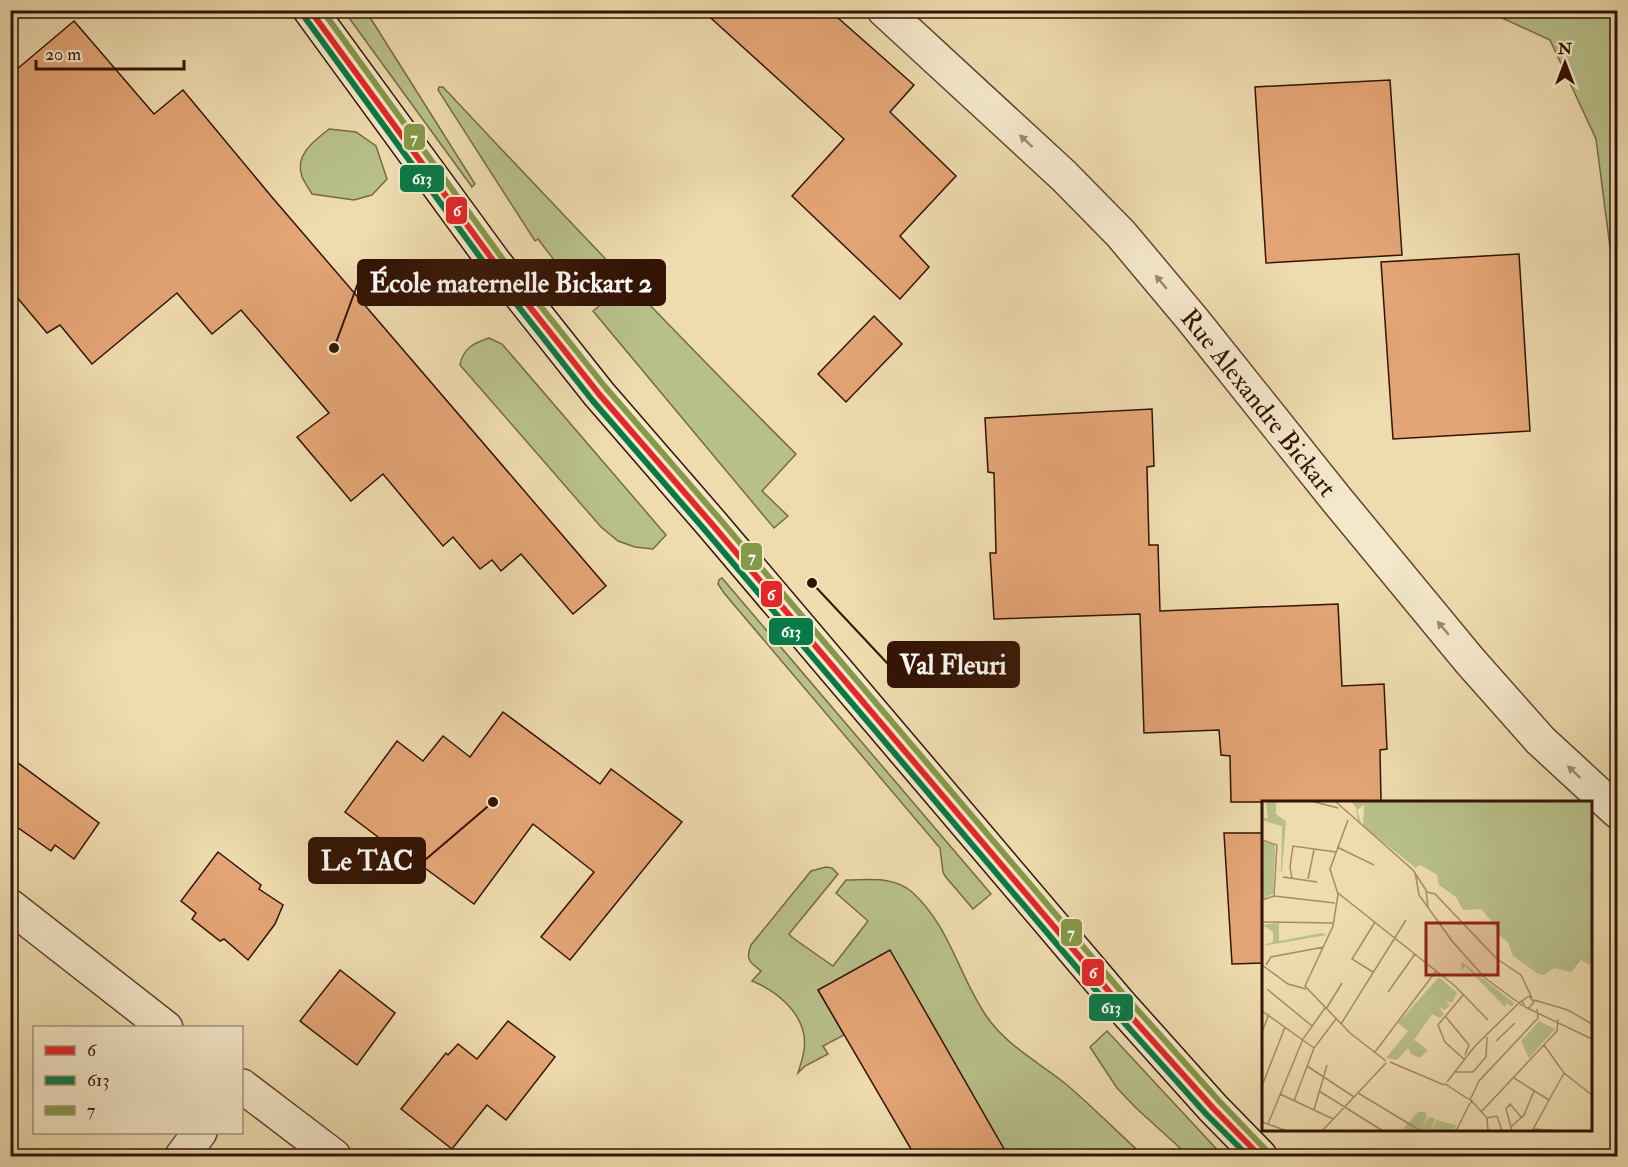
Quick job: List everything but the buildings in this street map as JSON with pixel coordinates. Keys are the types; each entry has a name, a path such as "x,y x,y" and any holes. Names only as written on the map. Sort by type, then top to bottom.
{"main road":[{"path":"310,10 495,263 599,394 1118,1002 1213,1108 1260,1156"},
{"name":"Rue Alexandre Bickart","path":"884,10 1064,176 1121,234 1470,661 1540,740 1617,812"},
{"path":"10,906 163,1026"},
{"path":"243,1087 334,1156"},
{"path":"182,1156 198,1134"}],"green space":[{"path":"344,11 366,11 475,184 472,187"},
{"path":"1487,11 1617,11 1617,280 1614,278 1596,139 1550,40"},
{"path":"439,87 443,87 618,272 796,454 762,491 788,516 774,528 593,311 599,306 593,298 586,302 538,239 535,241 438,90"},
{"path":"329,129 356,132 376,146 387,179 372,195 354,200 312,194 302,177 301,162 307,149"},
{"path":"489,338 502,344 666,535 653,549 635,547 618,541 601,527 460,365 461,359 470,347"},
{"path":"722,578 991,894 973,909 945,876 940,848 724,593 718,584"},
{"path":"826,867 832,868 838,874 789,934 793,938 833,966 868,921 836,893 846,880 881,880 905,887 925,905 936,920 977,1002 995,1027 1004,1037 1067,1085 1144,1156 1008,1156 890,951 818,990 844,1035 823,1046 828,1054 805,1066 798,1073 804,1050 802,1027 790,1007 782,999 752,981 761,971 751,963 748,954 751,945 811,871"},
{"path":"1107,1031 1223,1156 1189,1156 1117,1088 1090,1047"}],"transit line":[{"name":"6","path":"310,10 495,263 599,394 1118,1002 1213,1108 1260,1156"},
{"name":"7","path":"322,10 502,258 606,388 1125,996 1266,1150"},
{"name":"613","path":"303,15 488,268 592,400 1111,1008 1206,1114 1248,1156"}],"place":[{"name":"École maternelle Bickart 2","path":"334,348"},
{"name":"Val Fleuri","path":"812,583"},
{"name":"Le TAC","path":"493,802"}]}
